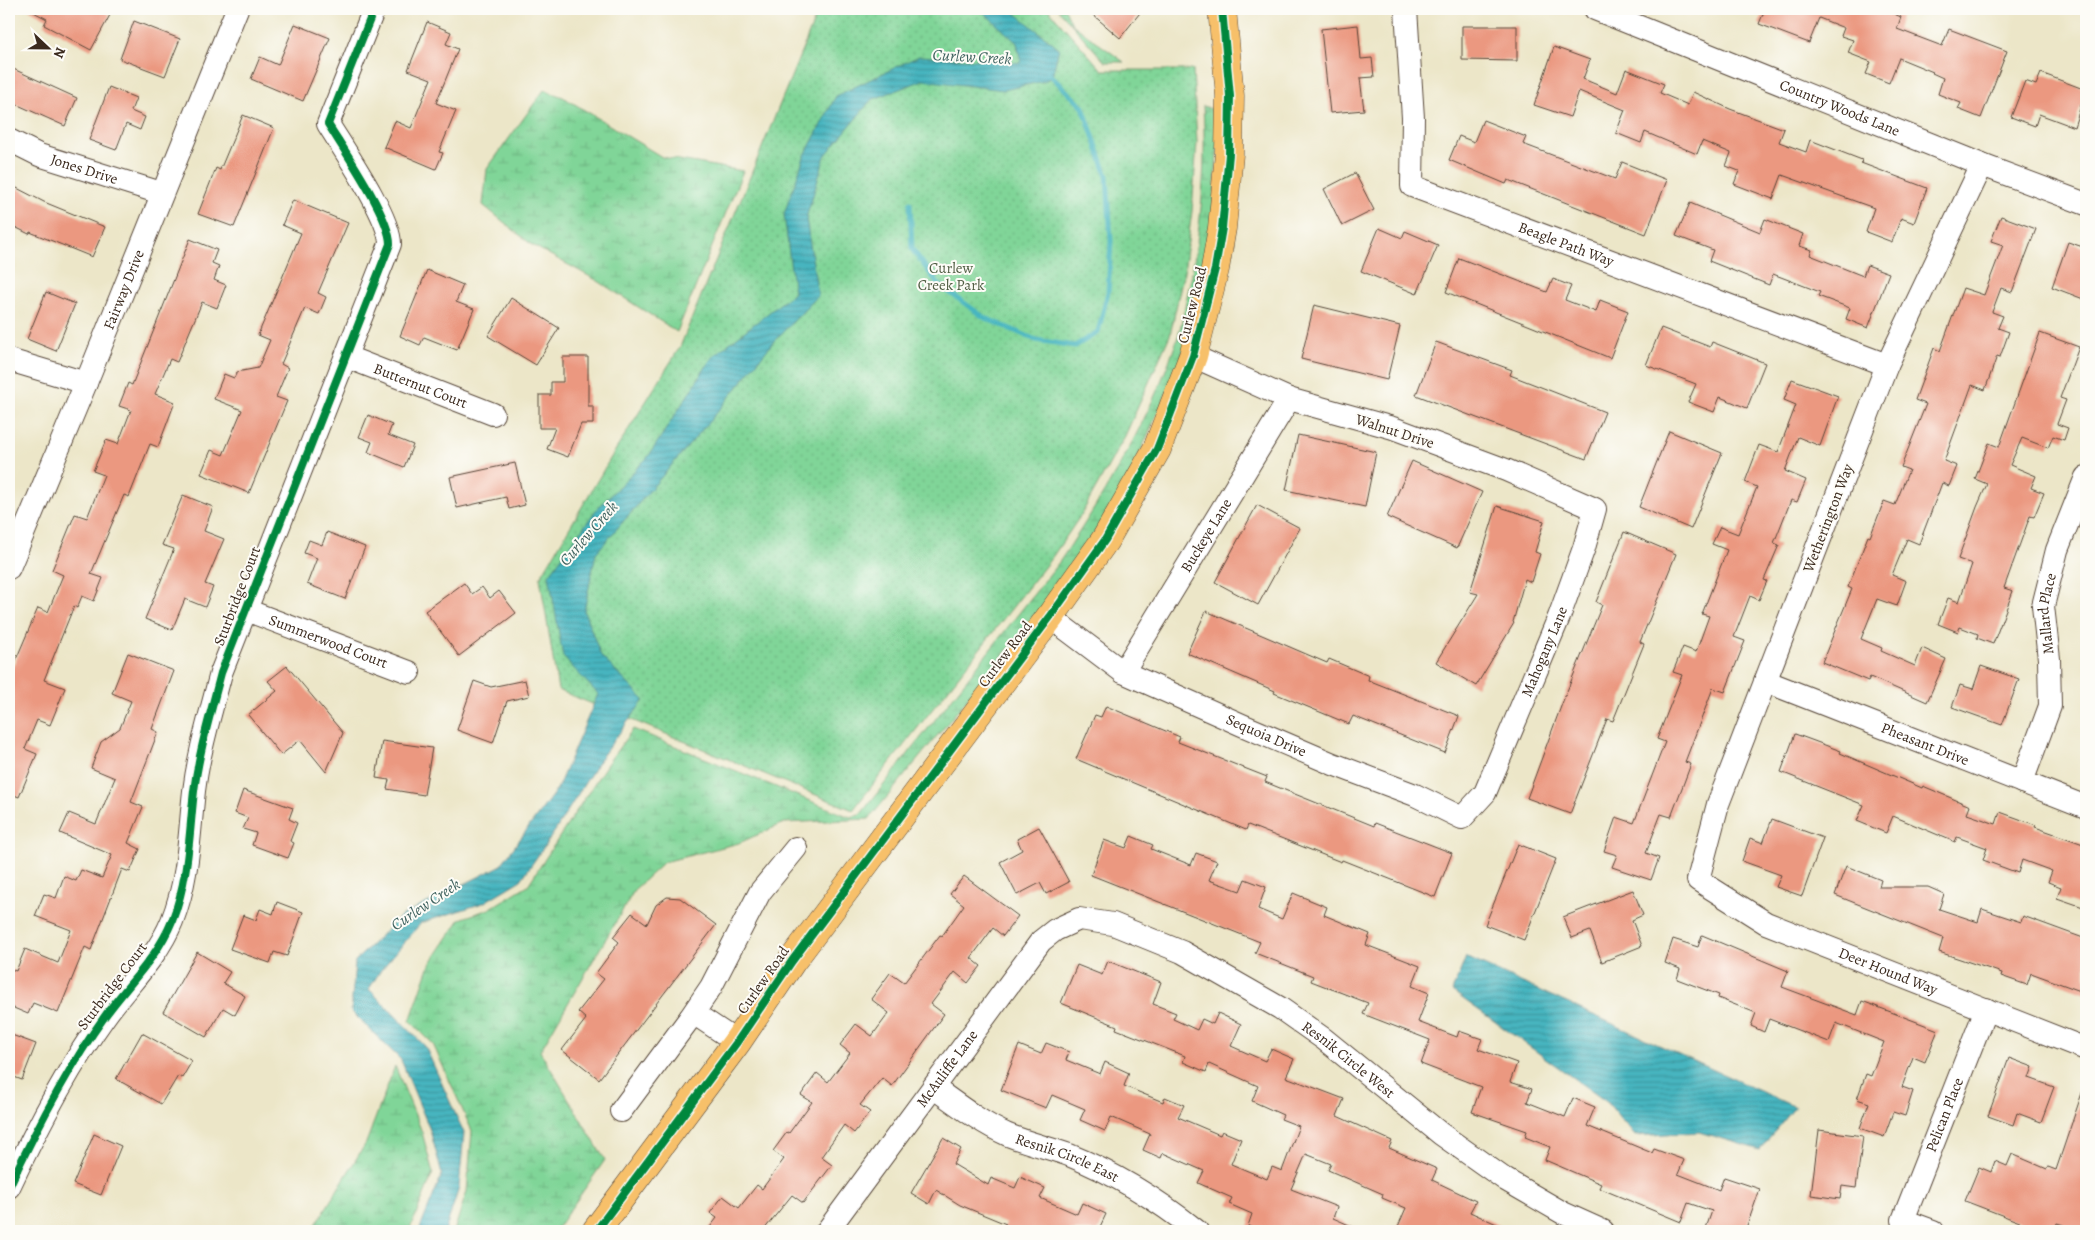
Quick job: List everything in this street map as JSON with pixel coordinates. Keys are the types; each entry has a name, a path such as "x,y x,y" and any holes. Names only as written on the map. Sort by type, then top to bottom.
{"main road":[{"name":"Curlew Road","path":"596,1231 736,1042 798,953 1050,617 1104,540 1157,449 1193,356 1215,269 1222,228 1229,154 1230,96 1222,9"}],"street":[{"name":"Fairway Drive","path":"9,568 237,9"},
{"name":"Sturbridge Court","path":"9,1187 36,1130 70,1069 106,1014 143,970 160,945 172,921 184,885 189,856 194,789 204,737 221,673 390,244 390,235 382,214 328,124 374,9"},
{"name":"Beagle Path Way","path":"1406,9 1413,118 1412,186 1887,365"},
{"name":"Country Woods Lane","path":"1595,9 1982,165 2086,204"},
{"name":"Jones Drive","path":"9,140 40,155 161,193"},
{"name":"Wetherington Way","path":"1698,880 1718,804 1887,365 1982,165"},
{"name":"Butternut Court","path":"347,356 493,414"},
{"name":"Walnut Drive","path":"1193,356 1289,399 1393,428 1506,470 1595,509"},
{"path":"9,360 86,382"},
{"name":"Buckeye Lane","path":"1123,672 1289,399"},
{"name":"Mallard Place","path":"2022,782 2050,706 2049,659 2043,606 2057,550 2086,476"},
{"name":"Mahogany Lane","path":"1485,793 1559,617 1584,548 1595,509"},
{"name":"Summerwood Court","path":"246,610 409,672"},
{"name":"Sequoia Drive","path":"1050,617 1123,672 1333,764 1415,795 1462,818 1485,793"},
{"name":"Pheasant Drive","path":"1766,681 2086,808"},
{"path":"621,1111 712,987 760,892 796,848"},
{"name":"Deer Hound Way","path":"1698,880 1766,923 2086,1049"},
{"name":"McAuliffe Lane","path":"827,1231 1041,941 1055,930 1079,918"},
{"name":"Resnik Circle West","path":"1079,918 1112,924 1182,952 1280,1008 1324,1039 1441,1134 1506,1180 1563,1213 1603,1231"},
{"name":"Pelican Place","path":"1934,1231 1903,1220 1986,1009"},
{"path":"690,1018 695,1016 701,1018 736,1042"},
{"name":"Resnik Circle East","path":"934,1088 983,1122 1008,1135 1070,1155 1118,1177 1148,1195 1197,1231"}],"green space":[{"name":"Curlew Creek Park","path":"819,9 1048,9 1102,70 1193,70 1197,142 1192,211 1184,272 1170,335 1125,436 1081,515 1053,556 853,810 558,690 540,578 610,459 680,347"},
{"path":"1058,9 1065,9 1072,24 1124,62 1105,62"},
{"path":"544,90 563,97 662,157 743,171 677,332 598,281 532,245 483,205 487,169"},
{"path":"1203,106 1220,112 1212,226 1181,361 1124,488 1055,592 869,819 784,823 739,843 664,862 635,889 540,1051 605,1160 555,1231 454,1231 467,1191 472,1131 433,1044 410,1021 430,964 460,919 489,909 528,885 607,764 633,729 850,817 860,815 1060,561 1110,482 1154,398 1177,340 1191,278 1199,229 1203,180"},
{"path":"395,1066 422,1132 433,1173 409,1231 312,1231 366,1143"}],"water":[{"name":"Curlew Creek","path":"980,9 1010,9 1059,48 1052,77 1044,81 1004,90 923,80 871,100 825,156 806,218 818,296 774,341 720,409 596,553 584,611 601,656 644,700 600,759 555,831 521,880 483,903 421,923 381,970 369,989 425,1046 464,1133 459,1188 445,1231 419,1231 442,1174 430,1130 401,1060 351,1011 355,961 401,916 500,866 557,789 598,694 563,657 549,575 596,510 648,457 713,356 794,293 784,214 804,157 836,96 919,56 1021,63 1017,43"},
{"path":"1466,957 1795,1107 1760,1150 1699,1132 1635,1136 1608,1103 1452,991"}],"building":[{"path":"28,9 99,9 110,15 91,50 44,25 47,19"},
{"path":"1086,9 1143,9 1120,38"},
{"path":"1765,9 1891,9 1890,12 1901,17 1897,29 1942,46 1949,29 2007,51 1981,118 1958,109 1961,103 1938,94 1943,78 1933,72 1899,58 1889,83 1866,74 1871,62 1848,53 1853,40 1841,36 1844,28 1819,18 1809,43 1759,24"},
{"path":"134,21 180,39 165,76 120,59"},
{"path":"427,22 451,32 446,44 458,49 436,103 456,111 439,152 443,153 436,169 384,147 395,121 411,128 431,79 408,70"},
{"path":"295,24 330,38 303,101 251,79 260,57 278,65"},
{"path":"1358,25 1361,59 1372,58 1374,77 1360,78 1364,110 1330,113 1321,29"},
{"path":"1462,26 1517,26 1517,61 1462,60"},
{"path":"1554,47 1590,60 1583,79 1617,93 1626,69 1664,84 1660,93 1688,105 1693,92 1730,109 1784,129 1779,142 1806,152 1810,140 1862,160 1861,163 1927,188 1914,223 1901,218 1892,242 1866,232 1874,208 1782,175 1773,199 1734,184 1739,171 1726,166 1731,153 1702,141 1697,154 1645,132 1641,143 1616,133 1625,110 1579,91 1570,117 1534,105"},
{"path":"9,67 77,98 65,126 9,101"},
{"path":"2041,73 2086,90 2074,127 2039,114 2035,126 2011,117 2025,81 2036,85"},
{"path":"109,87 136,98 131,111 145,117 140,130 126,124 116,150 89,140"},
{"path":"243,115 274,128 234,227 198,214 216,168 220,170"},
{"path":"1483,120 1526,137 1523,144 1615,179 1622,162 1667,180 1646,234 1508,180 1506,184 1449,160 1459,136 1474,142"},
{"path":"1355,173 1374,210 1342,226 1324,189"},
{"path":"9,184 44,202 105,227 92,257 30,232 29,234 9,224"},
{"path":"293,200 348,223 318,293 326,297 319,314 305,308 281,364 288,368 276,397 287,401 249,493 201,474 211,450 223,455 242,410 214,399 224,374 234,378 237,372 258,368 270,340 258,335 301,233 282,225"},
{"path":"1690,203 1760,232 1765,219 1803,234 1799,246 1812,250 1810,255 1863,276 1867,265 1889,273 1868,328 1846,319 1850,308 1818,296 1820,292 1773,274 1769,285 1709,261 1713,250 1676,236"},
{"path":"2001,216 2036,229 2012,292 2001,288 1992,312 2003,316 1998,328 2009,332 2000,357 1997,356 1985,390 1972,385 1944,461 1957,466 1949,486 1942,483 1919,544 1907,539 1892,575 1906,581 1897,606 1877,599 1861,639 1882,648 1881,651 1915,666 1922,648 1946,659 1927,702 1870,677 1868,681 1822,662 1852,589 1848,587 1868,536 1870,537 1884,501 1895,505 1909,470 1901,467 1926,404 1915,400 1934,348 1940,351 1963,288 1984,295 2003,245 1991,241"},
{"path":"1379,228 1402,238 1405,231 1438,245 1417,294 1361,271"},
{"path":"190,239 217,250 212,263 219,266 214,280 226,285 217,308 202,302 177,362 170,359 155,394 175,402 158,447 150,444 129,497 124,495 91,574 103,578 94,601 82,596 77,608 74,606 44,680 65,688 50,725 37,720 25,749 37,754 19,797 9,793 9,676 38,608 48,612 63,575 52,570 75,514 87,518 104,475 93,471 106,440 118,444 131,410 119,406 128,383 132,385"},
{"path":"2068,242 2086,248 2086,300 2052,287"},
{"path":"1459,258 1547,292 1553,279 1571,286 1565,300 1596,312 1600,300 1628,311 1610,358 1446,292"},
{"path":"427,270 463,285 456,302 474,309 457,350 424,337 420,345 400,336"},
{"path":"46,292 75,304 56,351 27,339"},
{"path":"511,298 559,328 536,365 488,336"},
{"path":"1314,305 1400,326 1387,380 1301,359"},
{"path":"1661,328 1710,347 1712,342 1765,363 1747,408 1720,397 1714,412 1688,402 1696,384 1646,365"},
{"path":"2040,333 2079,347 2060,398 2066,400 2057,424 2068,428 2064,440 2053,436 2048,448 2022,438 2010,465 2036,476 2031,488 2044,493 2034,517 2030,516 2004,588 2013,591 1993,644 1977,638 1978,634 1960,627 1958,632 1938,624 1948,598 1959,602 1972,564 1958,559 1987,484 1975,479 1989,443 1999,447"},
{"path":"1436,342 1512,370 1510,375 1605,412 1586,459 1416,395"},
{"path":"563,357 588,357 588,406 593,406 593,424 581,424 568,457 547,449 555,428 539,428 539,395 551,395 551,382 563,382"},
{"path":"1792,379 1838,396 1820,446 1798,437 1785,471 1806,480 1797,502 1791,500 1774,543 1779,545 1764,580 1767,581 1759,600 1750,596 1734,637 1745,641 1725,692 1713,688 1685,762 1691,764 1671,817 1661,814 1646,853 1659,858 1651,880 1612,867 1617,855 1604,851 1616,817 1634,823 1665,742 1657,739 1682,675 1673,672 1683,647 1696,652 1709,616 1702,614 1727,550 1712,544 1720,527 1738,534 1757,487 1745,482 1759,445 1778,452 1796,405 1784,400"},
{"path":"368,415 392,425 388,435 413,445 404,467 368,452 372,442 359,437"},
{"path":"1669,431 1722,453 1691,529 1639,507"},
{"path":"1298,435 1376,452 1365,507 1286,490"},
{"path":"1412,461 1482,492 1457,548 1387,517"},
{"path":"515,463 525,505 509,509 506,497 457,508 450,477"},
{"path":"183,495 213,507 204,531 224,539 205,584 213,587 205,607 185,599 172,630 145,619 174,549 162,545"},
{"path":"1257,505 1300,528 1258,605 1215,582"},
{"path":"1497,506 1544,521 1535,552 1540,554 1531,582 1525,579 1514,623 1476,686 1436,662 1478,594 1470,592"},
{"path":"327,532 365,547 345,599 307,584 317,558 304,553 309,540 322,545"},
{"path":"1624,532 1676,554 1640,642 1644,644 1613,721 1607,719 1570,814 1527,798 1563,701 1602,605 1596,602"},
{"path":"464,583 472,594 482,587 490,598 499,591 516,613 459,656 425,611"},
{"path":"1206,611 1327,663 1329,659 1369,676 1368,680 1459,716 1445,753 1353,716 1349,724 1274,693 1275,691 1187,653"},
{"path":"128,653 174,671 152,729 158,732 131,802 143,807 128,843 140,849 130,872 122,869 91,950 85,947 58,1013 33,1003 28,1014 9,1006 9,968 16,971 25,949 58,963 71,930 35,916 44,894 56,898 64,876 76,881 81,870 102,878 112,855 60,833 69,813 96,824 115,778 91,768 101,742 120,728 131,701 112,693"},
{"path":"287,666 343,733 326,772 300,740 281,755 248,715 277,691 268,681"},
{"path":"1981,666 2019,679 2002,725 1952,707 1960,685 1973,689"},
{"path":"525,680 529,696 507,701 493,743 457,730 474,681 491,687"},
{"path":"1106,706 1180,737 1178,742 1267,777 1265,782 1374,826 1375,823 1452,853 1435,897 1248,825 1246,830 1076,759 1095,715 1101,717"},
{"path":"1795,734 1841,751 1840,753 1922,788 1923,786 1970,806 1967,814 1996,824 2000,812 2086,845 2086,908 2057,898 2061,887 2048,882 2052,871 2022,860 2018,873 1983,860 1987,848 1957,837 1955,842 1893,816 1886,833 1857,821 1864,805 1781,772"},
{"path":"382,741 432,748 424,795 387,789 389,780 376,778"},
{"path":"243,790 293,808 289,819 297,823 290,841 294,843 288,858 252,845 256,833 243,829 248,818 235,813"},
{"path":"1772,819 1823,838 1802,896 1776,887 1781,875 1742,861 1750,838 1763,843"},
{"path":"1039,827 1069,882 1046,894 1040,883 1017,895 1000,862 1022,850 1017,839"},
{"path":"1131,836 1153,845 1151,849 1191,865 1196,853 1217,861 1209,880 1240,891 1245,879 1266,887 1258,909 1282,919 1293,893 1327,907 1324,915 1370,934 1366,945 1420,966 1412,986 1429,993 1418,1022 1457,1037 1459,1031 1482,1039 1478,1049 1517,1063 1510,1082 1532,1089 1527,1102 1565,1117 1573,1098 1595,1107 1587,1126 1652,1153 1654,1149 1684,1160 1678,1174 1719,1190 1724,1177 1760,1189 1745,1231 1705,1231 1712,1211 1688,1203 1681,1222 1599,1188 1601,1184 1545,1160 1550,1147 1525,1137 1527,1131 1472,1112 1481,1087 1421,1064 1430,1040 1363,1014 1368,1003 1311,981 1313,976 1255,953 1260,942 1091,875 1104,840 1126,848"},
{"path":"1518,844 1556,859 1524,940 1485,925"},
{"path":"1846,866 1881,880 1879,887 1928,887 1944,894 1939,909 1978,922 1982,909 2021,922 2023,916 2086,939 2086,993 2031,973 2027,985 2001,976 2002,973 1939,952 1943,938 1835,895"},
{"path":"964,876 1018,916 1003,936 993,928 971,958 981,966 968,983 955,972 931,1004 944,1014 892,1086 882,1078 860,1105 870,1112 854,1133 844,1125 821,1157 832,1165 803,1203 792,1195 763,1231 707,1231 717,1218 710,1213 723,1196 739,1208 757,1185 762,1189 784,1159 773,1151 812,1102 801,1095 817,1073 828,1082 850,1053 840,1045 856,1024 872,1036 889,1013 871,999 890,973 904,983 940,935 942,936 964,905 950,894"},
{"path":"1633,890 1643,915 1632,920 1642,946 1602,962 1590,931 1572,938 1563,917"},
{"path":"667,897 680,898 716,925 599,1079 562,1050 586,1019 578,1012 604,979 596,973 619,942 613,937 632,913 647,924 656,905"},
{"path":"277,902 303,912 287,956 274,952 270,963 230,949 243,915 256,920 260,909 273,914"},
{"path":"1702,935 1788,971 1782,987 1857,1015 1862,1001 1938,1030 1925,1062 1913,1057 1902,1087 1913,1091 1905,1116 1893,1112 1884,1137 1860,1128 1869,1103 1857,1099 1866,1074 1871,1076 1884,1042 1836,1023 1829,1042 1769,1019 1764,1032 1751,1026 1756,1013 1718,998 1719,995 1677,979 1680,969 1665,963 1673,939 1698,947"},
{"path":"197,952 230,972 223,983 245,996 235,1015 223,1008 206,1037 163,1012"},
{"path":"1108,961 1161,982 1153,1004 1176,1013 1173,1019 1197,1030 1202,1019 1213,1024 1218,1013 1241,1024 1231,1046 1265,1061 1271,1049 1294,1059 1286,1077 1344,1099 1337,1116 1392,1141 1389,1148 1437,1169 1432,1180 1476,1201 1470,1212 1512,1231 1396,1231 1406,1208 1382,1198 1383,1194 1328,1170 1331,1164 1306,1154 1291,1189 1337,1207 1333,1218 1363,1231 1260,1231 1248,1226 1252,1214 1229,1204 1232,1198 1198,1183 1204,1171 1163,1153 1161,1158 1143,1150 1150,1134 1111,1117 1105,1131 1080,1120 1085,1109 1052,1095 1046,1108 1001,1090 1019,1045 1041,1054 1046,1043 1069,1052 1066,1060 1100,1074 1105,1062 1129,1073 1124,1086 1163,1102 1165,1097 1184,1105 1178,1117 1220,1135 1222,1131 1241,1139 1231,1164 1267,1179 1272,1167 1282,1171 1299,1126 1281,1119 1283,1115 1252,1101 1258,1086 1209,1064 1206,1072 1183,1062 1185,1056 1116,1029 1117,1026 1061,1003 1077,965 1102,975"},
{"path":"142,1033 192,1061 182,1078 178,1076 161,1104 116,1079"},
{"path":"9,1034 36,1044 22,1080 9,1075"},
{"path":"2009,1058 2033,1067 2029,1078 2054,1087 2041,1122 2017,1113 2013,1125 1988,1116"},
{"path":"2084,1087 2086,1087 2086,1225 2084,1231 2057,1223 2054,1231 2043,1231 1965,1201 1979,1167 1991,1172 1995,1161 2007,1166 2012,1154 2047,1169 2048,1167 2056,1170"},
{"path":"1819,1130 1863,1136 1856,1188 1842,1186 1840,1199 1811,1195"},
{"path":"94,1134 121,1146 101,1195 73,1184"},
{"path":"943,1138 961,1149 953,1164 988,1185 991,1178 1015,1188 1020,1177 1045,1188 1040,1198 1077,1214 1082,1203 1106,1214 1098,1231 1002,1231 1006,1224 960,1205 936,1190 929,1204 911,1193"}],"waterway":[{"path":"910,203 912,249 938,284 985,318 1036,340 1075,346 1098,332 1108,292 1111,241 1107,176 1083,107 1048,73"}],"cycle path":[{"path":"9,1187 30,1142 65,1078 105,1016 150,959 172,921 178,905 185,873 199,761 221,673 390,244 388,232 375,201 328,124 374,9"},
{"path":"596,1231 737,1042 792,961 1050,617 1105,540 1157,449 1193,356 1215,269 1222,228 1229,154 1230,96 1222,9"}]}
